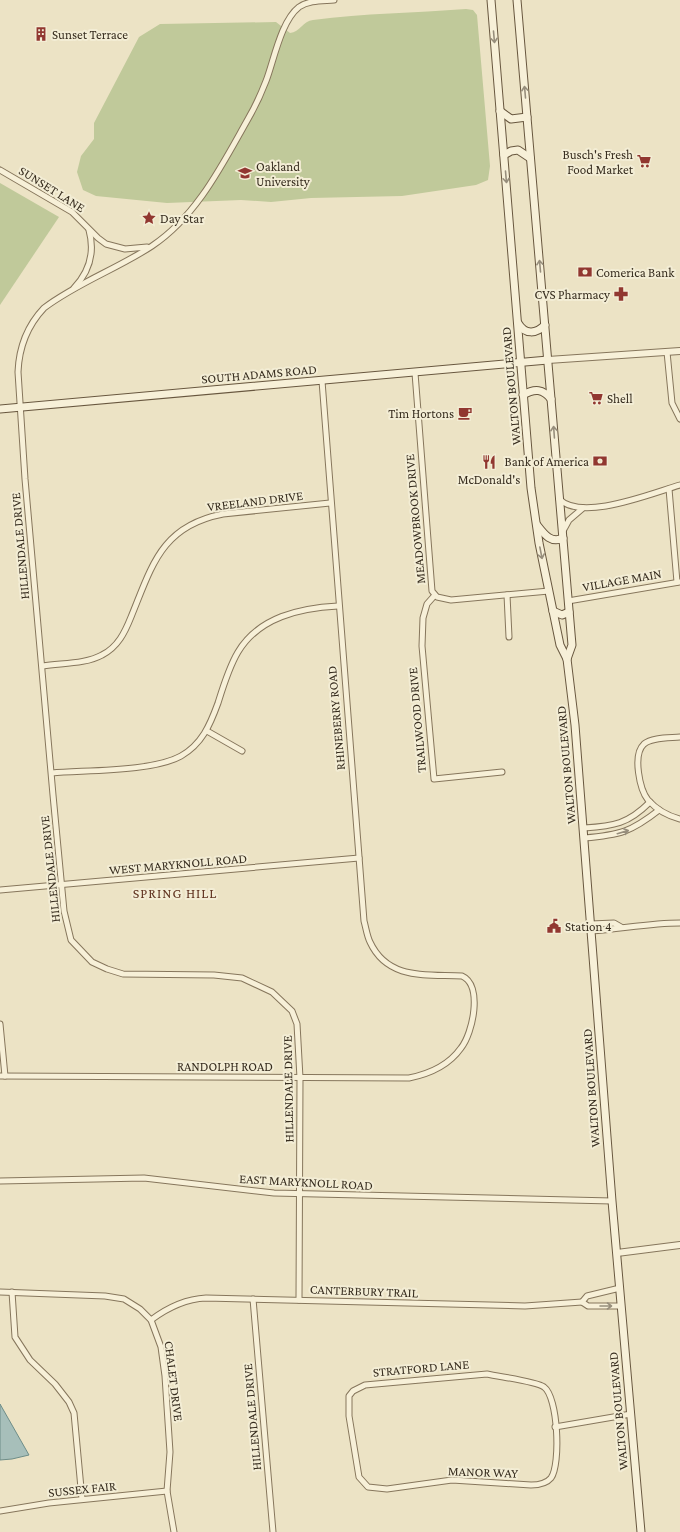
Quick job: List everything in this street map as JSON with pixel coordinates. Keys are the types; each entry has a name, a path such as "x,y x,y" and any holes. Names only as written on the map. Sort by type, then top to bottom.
{"main road":[{"name":"WALTON BOULEVARD","path":"491,0 523,395 536,523 560,645 568,659 584,828 612,1201 641,1532"},
{"path":"517,0 572,645 568,659"},
{"path":"500,111 511,119 527,117"},
{"path":"504,155 511,151 518,150 530,158"},
{"path":"518,323 523,330 530,332 536,332 545,325"},
{"name":"SOUTH ADAMS ROAD","path":"0,409 548,360"},
{"path":"523,395 532,390 539,390 546,393 551,399"},
{"path":"536,523 550,539 555,540 563,534"},
{"path":"553,611 562,615 569,612"}],"street":[{"path":"68,293 152,246 183,220 206,190 258,101 280,41 291,16 298,8 307,4 334,0"},
{"name":"SUNSET LANE","path":"0,170 72,212 102,241 116,247 131,249 152,246"},
{"name":"SUNSET LANE","path":"68,293 84,275 90,261 92,245 89,230"},
{"name":"HILLENDALE DRIVE","path":"68,293 44,308 34,320 24,338 18,363 19,407 63,885 64,911 71,940 92,962 107,969 123,974 214,975 242,978 272,992 292,1011 297,1024 300,1078 300,1300"},
{"path":"548,360 680,351"},
{"path":"667,352 672,403 680,419"},
{"name":"MEADOWBROOK DRIVE","path":"415,373 430,582 435,595 437,597 451,600 549,591"},
{"name":"RHINEBERRY ROAD","path":"322,381 330,504 364,921 371,943 382,958 394,967 409,974 462,976 467,978"},
{"path":"559,499 570,506 583,508 614,504 680,485"},
{"path":"669,488 678,582"},
{"name":"VREELAND DRIVE","path":"43,666 102,656 112,648 124,634 152,564 162,550 176,535 187,527 205,518 223,514 330,504"},
{"path":"563,534 569,520 583,508"},
{"name":"VILLAGE MAIN","path":"568,601 678,582"},
{"name":"TRAILWOOD DRIVE","path":"435,595 426,604 423,618 422,646 434,779 502,772"},
{"path":"507,595 509,637"},
{"path":"52,773 157,765 179,757 199,742 207,731 238,652 258,630 280,616 318,607 338,606"},
{"path":"207,731 242,751"},
{"path":"680,736 648,742 643,745 638,757 639,777 650,802 664,814 680,819"},
{"path":"584,828 617,824 639,813 650,802"},
{"path":"584,838 611,836 629,831 640,825 659,810"},
{"name":"WEST MARYKNOLL ROAD","path":"0,890 359,858"},
{"path":"591,928 614,930 620,927 656,923 680,923"},
{"name":"RANDOLPH ROAD","path":"3,1076 409,1078 421,1076 444,1064 462,1047 471,1029 474,996 472,985 467,978"},
{"path":"0,1024 3,1076"},
{"name":"EAST MARYKNOLL ROAD","path":"0,1181 144,1178 274,1193 612,1201"},
{"path":"617,1253 680,1244"},
{"name":"CANTERBURY TRAIL","path":"582,1302 587,1296 620,1288"},
{"name":"CHALET DRIVE","path":"0,1292 104,1296 124,1300 140,1309 151,1320 161,1347 168,1413 170,1452 167,1491 174,1532"},
{"path":"12,1292 15,1337 30,1360 55,1384 69,1402 74,1413 82,1500"},
{"name":"CANTERBURY TRAIL","path":"151,1320 172,1307 195,1299 253,1299 525,1306 582,1302 588,1306 621,1306"},
{"name":"HILLENDALE DRIVE","path":"253,1299 273,1532"},
{"name":"STRATFORD LANE","path":"364,1482 358,1477 349,1416 349,1396 352,1391 359,1386 475,1374 487,1374 502,1377 544,1387 553,1400 555,1427"},
{"path":"555,1427 631,1414"},
{"name":"MANOR WAY","path":"364,1482 368,1487 387,1489 452,1480 531,1485 542,1484 550,1479 557,1460 555,1427"},
{"name":"SUSSEX FAIR","path":"0,1511 167,1491"}],"green space":[{"path":"466,9 473,10 477,15 490,166 488,180 476,185 402,196 311,198 271,202 241,200 167,203 96,196 83,190 77,172 81,156 94,139 94,123 139,37 160,24 276,22 290,33 296,31 307,22 313,20 370,14"},
{"path":"0,183 59,217 0,305"}],"water":[{"path":"0,1404 29,1455 0,1460"}],"place":[{"name":"Sunset Terrace","path":"41,34"},
{"name":"Busch's Fresh Food Market","path":"644,161"},
{"name":"Oakland University","path":"245,173"},
{"name":"Day Star","path":"149,218"},
{"name":"Comerica Bank","path":"585,272"},
{"name":"CVS Pharmacy","path":"621,294"},
{"name":"Shell","path":"596,398"},
{"name":"Tim Hortons","path":"465,413"},
{"name":"Bank of America","path":"600,461"},
{"name":"McDonald's","path":"489,462"},
{"name":"Station 4","path":"554,926"}],"district":[{"name":"SPRING HILL","path":"175,893"}]}
